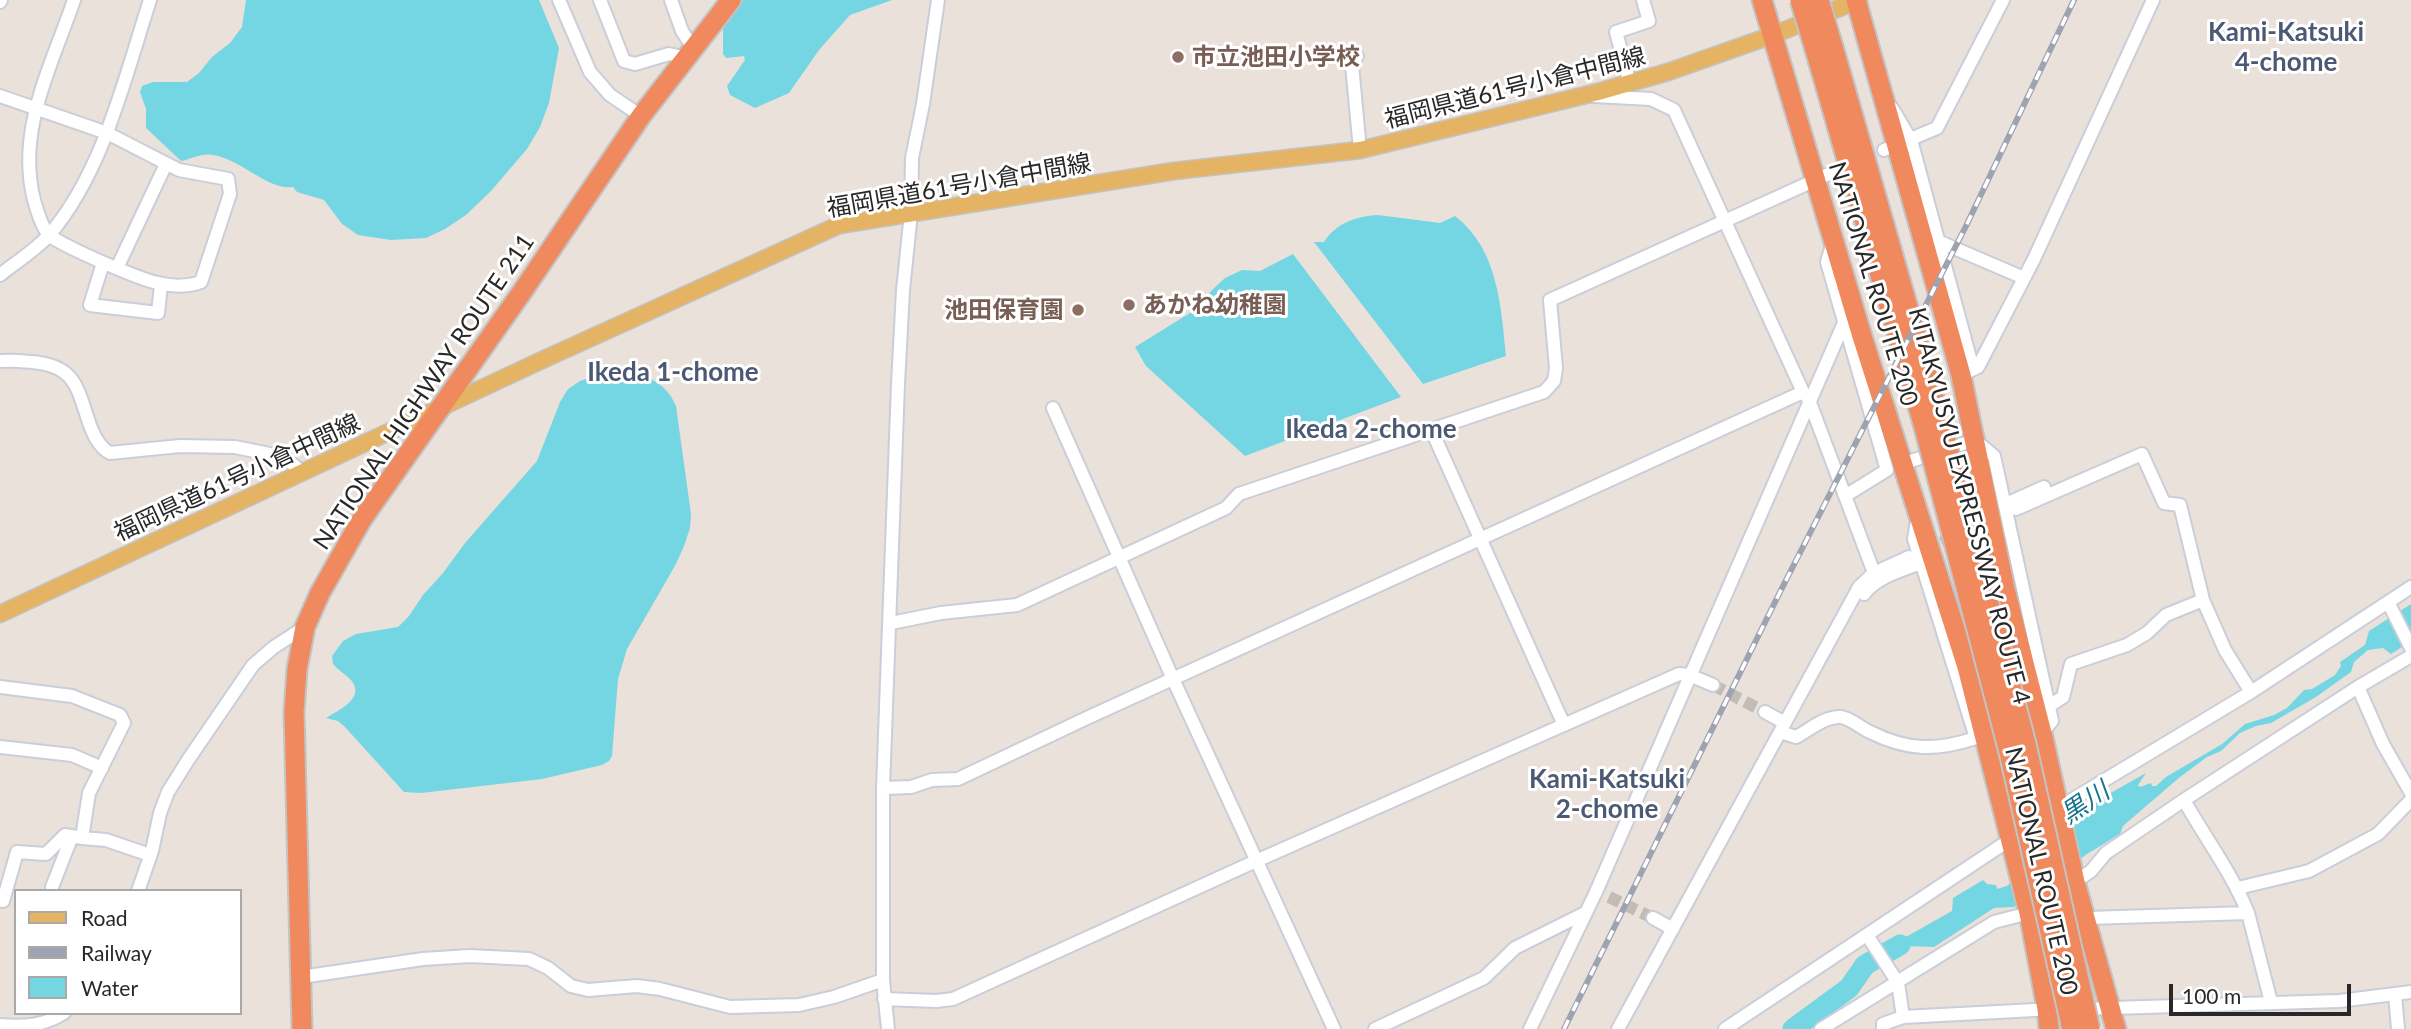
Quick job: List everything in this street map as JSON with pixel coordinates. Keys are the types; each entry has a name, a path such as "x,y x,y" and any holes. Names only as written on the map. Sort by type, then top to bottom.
{"highway":[{"name":"NATIONAL HIGHWAY ROUTE 211","path":"302,1029 294,712 297,669 305,627 320,593 362,519 522,292 641,116 731,0"},
{"name":"NATIONAL ROUTE 200","path":"1762,0 1824,176 1834,239 1894,467 1919,514 1967,667 2028,910 2048,1019"},
{"name":"KITAKYUSYU EXPRESSWAY ROUTE 4","path":"1800,0 1827,60 2026,744 2090,1029"},
{"name":"KITAKYUSYU EXPRESSWAY ROUTE 4","path":"1819,0 1827,60"},
{"name":"NATIONAL ROUTE 200","path":"1857,0 1967,372 1975,440 2004,585 2042,733 2074,878 2116,1029"},
{"name":"KITAKYUSYU EXPRESSWAY ROUTE 4","path":"1932,423 2072,1029"}],"main road":[{"name":"福岡県道61号小倉中間線","path":"0,614 439,408 839,225 1174,172 1360,150 1630,84 1773,35 1857,0"}],"street":[{"path":"0,96 36,107 107,133 179,170 228,179 230,194 201,282 192,285 161,285 103,263 49,235 37,212 28,163 28,144 36,107 74,0"},
{"path":"0,275 49,235 85,180 107,133 150,0"},
{"path":"559,0 590,72 610,95 641,116"},
{"path":"600,0 624,61 635,64 669,54 691,54 671,0"},
{"path":"888,1029 883,980 883,788 898,384 903,290 911,213 912,158 938,0"},
{"path":"1630,84 1616,32 1649,21 1643,0"},
{"path":"2003,0 1937,128 1898,145 1940,242 1967,372 1978,367 2024,278 2153,0"},
{"path":"1357,56 1352,65 1360,150"},
{"path":"1582,95 1651,99 1674,110 1806,396 1874,573"},
{"path":"117,268 166,164"},
{"path":"891,623 942,612 1017,605 1226,508 1239,494 1544,391 1554,381 1556,368 1550,300 1824,176"},
{"path":"1834,239 1827,262 1844,323 1894,467"},
{"path":"1940,242 2024,278"},
{"path":"103,263 90,305 158,313 161,285"},
{"path":"1530,1029 1595,892 1806,396 1844,323"},
{"path":"0,361 52,364 67,372 94,436 104,450 110,453 180,446 235,446 284,457 302,472"},
{"path":"883,788 911,787 932,780 958,779 1480,540 1806,396"},
{"path":"1053,408 1173,679 1334,1029"},
{"path":"1431,429 1564,725"},
{"path":"1845,496 1894,467 1975,440 1994,456 2010,511 2052,721 2042,733"},
{"path":"2010,511 2142,454 2164,503 2180,505 2203,600 2225,650 2251,692"},
{"path":"1919,514 1914,539 1984,768 1996,782"},
{"path":"1618,1029 1859,587 1874,573 1909,557"},
{"path":"1834,633 1848,618 1868,588 1921,562"},
{"path":"1725,1029 2411,587"},
{"path":"2049,706 2063,697 2071,664 2127,645 2147,633 2165,615 2203,600"},
{"path":"2389,603 2411,648"},
{"path":"139,889 168,792 253,665 274,647 305,627"},
{"path":"1821,1029 1895,980 1994,922 2028,910 2074,878 2091,871 2106,853 2184,800 2358,687 2411,656"},
{"path":"884,999 953,999 1256,861 1679,674 1689,675 1713,685"},
{"path":"0,687 72,696 120,715 124,723 89,793 77,837 52,887"},
{"path":"2358,687 2383,744 2411,793"},
{"path":"1765,712 1796,737 1830,718 1843,717 1893,744 1950,747 1976,738"},
{"path":"0,747 72,755 102,768"},
{"path":"2184,800 2206,840 2238,888 2248,913 2271,1002"},
{"path":"2238,888 2309,871 2378,834 2411,800"},
{"path":"4,901 17,852 46,854 65,835 106,840 150,855"},
{"path":"1595,892 1609,897"},
{"path":"1375,1029 1484,978 1515,948 1585,913"},
{"path":"2087,918 2248,913"},
{"path":"1653,918 1674,929"},
{"path":"1868,938 1895,980 1903,1017"},
{"path":"301,977 470,956 529,959 548,968 571,986 588,990 637,986 660,989 730,1007 799,1004 834,997 883,980"},
{"path":"1882,1029 1883,1024 1903,1017 2048,1019 2110,1008 2339,1000 2411,992"},
{"path":"2395,995 2398,1029"},
{"path":"0,1025 26,1028 61,1015"}],"water":[{"path":"246,0 539,0 559,48 549,103 540,127 527,149 491,191 466,215 426,238 391,240 358,235 342,224 324,200 297,192 293,187 274,184 222,157 204,155 181,161 146,128 146,109 140,92 142,86 153,82 187,82 199,73 212,57 230,43 242,27"},
{"path":"743,0 892,0 850,15 819,50 789,93 755,108 730,95 727,86 745,60 744,56 726,58 723,54 723,29"},
{"path":"1378,215 1440,223 1455,216 1469,229 1489,262 1495,280 1506,356 1423,384 1314,242 1324,242 1341,225 1348,222"},
{"path":"1293,254 1401,397 1245,456 1146,366 1135,347 1198,308 1225,278 1242,270 1260,271"},
{"path":"622,367 661,385 672,397 676,406 691,514 690,528 676,564 627,649 618,679 612,756 602,765 542,779 421,793 404,792 344,726 338,721 326,718 349,703 355,692 351,680 333,664 332,656 343,641 356,634 398,627 465,543 537,461 560,402 568,389 580,381"},
{"path":"2411,604 2411,641 2391,654 2383,648 2368,650 2354,662 2351,672 2316,697 2271,723 2240,733 2221,751 2207,757 2180,777 2123,826 2120,834 2087,854 2014,907 1994,908 1934,947 1904,946 1884,956 1881,951 1952,911 1953,898 1983,880 1987,884 1996,885 1997,889 2007,886 2100,799 2146,773 2138,785 2140,787 2151,783 2156,786 2166,777 2222,744 2245,724 2287,708 2304,690 2312,689 2335,675 2341,666 2340,662 2365,645 2369,631"}],"waterway":[{"name":"黒川","path":"1793,1029 1849,988 1865,965 1900,945"}],"tunnel":[{"path":"1925,550 1994,519"},
{"path":"1713,685 1765,712"},
{"path":"1609,897 1653,918"}],"railway":[{"path":"1564,1029 1778,596 1966,226 2074,0"}],"place":[{"name":"市立池田小学校","path":"1178,57"},
{"name":"あかね幼稚園","path":"1129,305"},
{"name":"池田保育園","path":"1078,310"}],"district":[{"name":"Kami-Katsuki 4-chome","path":"2286,48"},
{"name":"Ikeda 1-chome","path":"673,373"},
{"name":"Ikeda 2-chome","path":"1371,430"},
{"name":"Kami-Katsuki 2-chome","path":"1607,795"}]}
